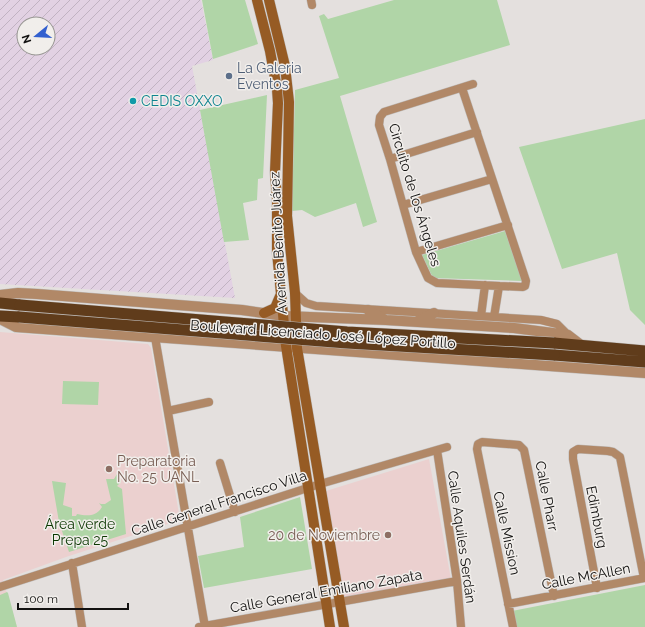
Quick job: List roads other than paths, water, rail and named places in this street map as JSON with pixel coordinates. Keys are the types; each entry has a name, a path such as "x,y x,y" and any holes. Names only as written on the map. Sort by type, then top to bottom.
{"highway":[{"name":"Boulevard Licenciado José López Portillo","path":"0,303 149,314 347,332 554,343 645,351"},
{"name":"Boulevard Licenciado José López Portillo","path":"0,316 347,343 554,355 645,370"}],"main road":[{"name":"Avenida Benito Juárez","path":"257,0 270,51 278,103 275,172 277,199 277,257 284,316 292,347 320,484 344,627"},
{"name":"Avenida Benito Juárez","path":"269,0 285,66 289,102 287,216 296,316 292,347 308,488 330,627"},
{"path":"277,199 287,216 277,228"},
{"path":"277,257 285,262 291,262"},
{"path":"264,313 275,308 281,292"}],"street":[{"name":"Circuito de los Ángeles","path":"462,88 526,280 525,286 436,282 428,278 416,252 379,125 380,117 384,112 473,84"},
{"path":"390,159 477,132"},
{"path":"403,206 492,179"},
{"path":"416,252 508,225"},
{"path":"481,316 485,285"},
{"path":"494,317 499,286"},
{"path":"295,293 302,301 310,305 368,310 541,320 552,322 562,327 568,335 581,345"},
{"name":"Boulevard Licenciado José López Portillo","path":"0,295 45,295 242,310 284,316 386,320 514,328 568,335"},
{"path":"368,310 386,320"},
{"path":"264,313 273,319 276,329 273,339 265,345"},
{"path":"416,322 434,313"},
{"path":"342,351 337,347 333,334 334,327 338,321 343,318"},
{"name":"Boulevard Licenciado José López Portillo","path":"0,319 16,327 155,338 645,370"},
{"path":"155,338 203,627"},
{"path":"168,411 209,402"},
{"name":"Calle Pharr","path":"478,444 485,441 519,445 523,448 554,596"},
{"name":"Calle Mission","path":"478,444 477,452 513,627"},
{"name":"Calle General Francisco Villa","path":"0,587 320,484 447,447"},
{"name":"Edimburg","path":"597,588 573,459 573,452 578,449 613,452 620,457 645,578"},
{"name":"Calle Aquiles Serdán","path":"437,450 457,581 461,627"},
{"path":"220,463 235,512"},
{"path":"72,563 82,627"},
{"name":"Calle McAllen","path":"508,604 645,578"},
{"name":"Calle General Emiliano Zapata","path":"203,627 457,581"}],"place":[{"name":"La Galeria Eventos","path":"229,76"},
{"name":"CEDIS OXXO","path":"133,101"},
{"name":"Preparatoria No. 25 UANL","path":"109,469"},
{"name":"20 de Noviembre","path":"388,535"}],"park label":[{"name":"Área verde Prepa 25","path":"80,532"}]}
